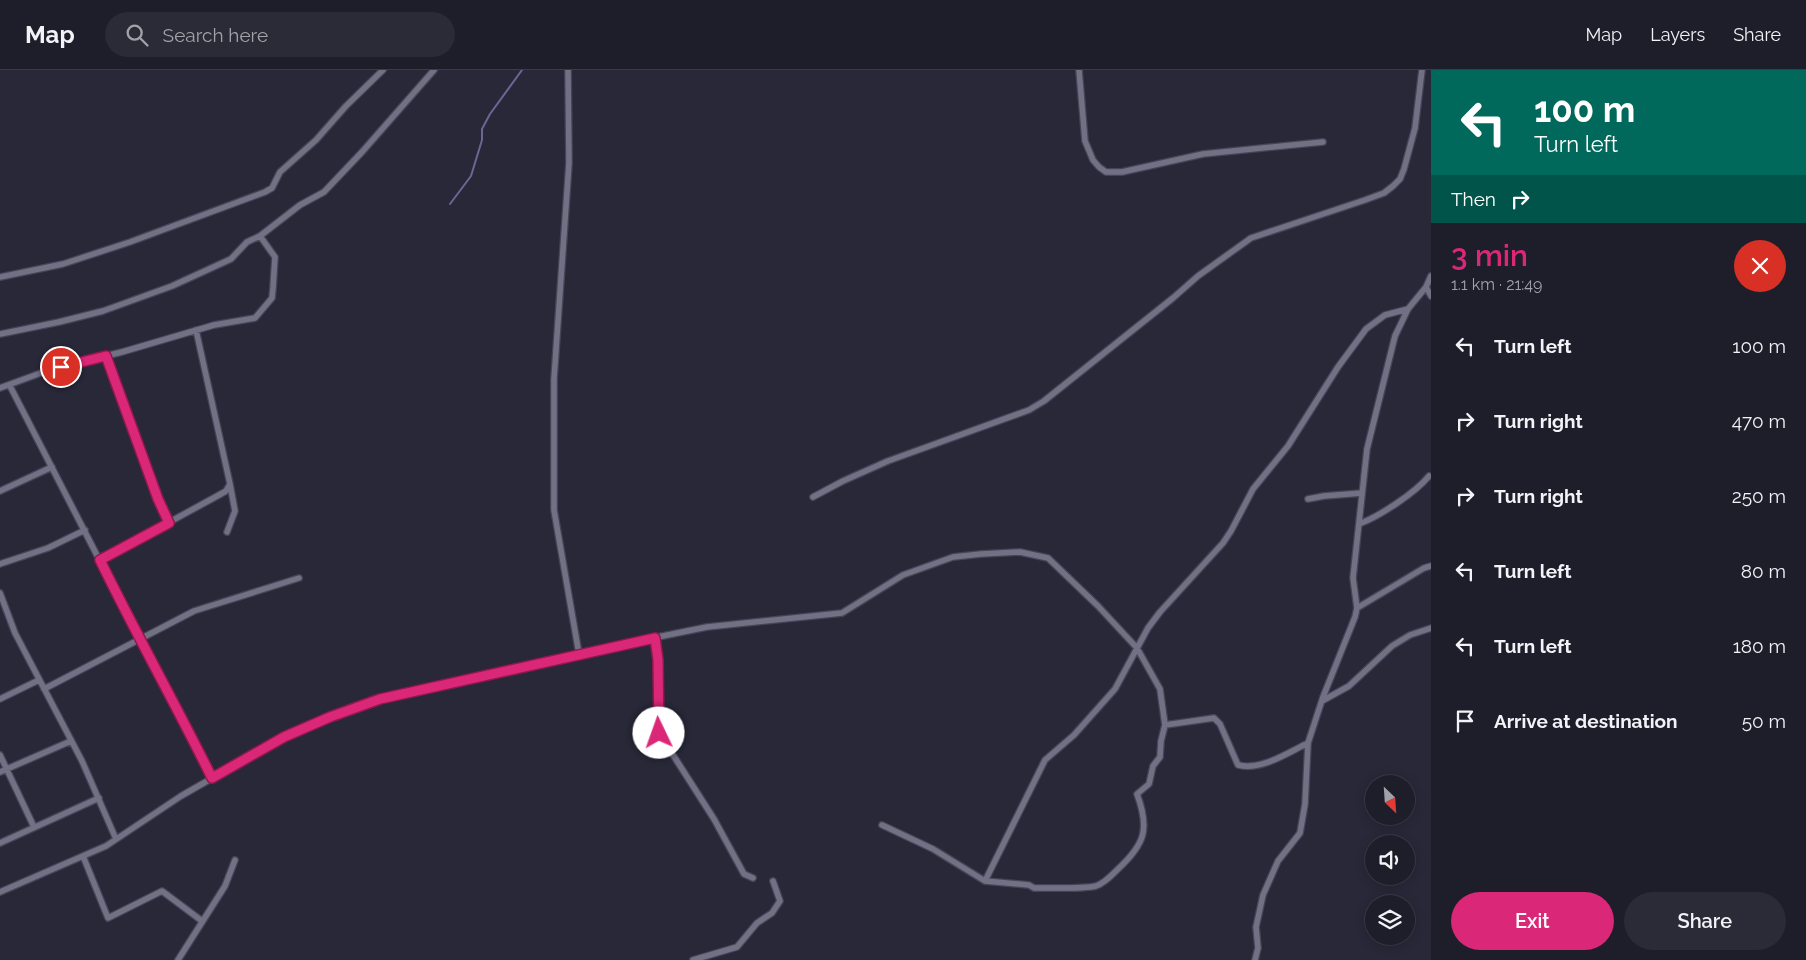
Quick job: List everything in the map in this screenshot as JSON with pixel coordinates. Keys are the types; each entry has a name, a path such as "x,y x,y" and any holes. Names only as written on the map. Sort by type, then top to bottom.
{"street":[{"path":"0,277 62,264 130,242 266,192 272,188 280,172 316,140 346,106 383,70"},
{"path":"0,334 82,317 172,286 230,259 247,242 260,236 300,205 324,192 434,70"},
{"path":"568,70 569,163 554,379 554,510 579,654"},
{"path":"1079,70 1085,141 1093,160 1106,172 1122,172 1203,154 1323,142"},
{"path":"813,497 888,461 1029,410 1044,401 1198,276 1252,238 1316,218 1384,193 1400,179 1404,169 1415,128 1422,70"},
{"path":"0,388 10,386 49,370 214,325 255,318 272,298 275,257 260,236"},
{"path":"1255,960 1258,948 1256,927 1263,895 1275,866 1300,833 1304,820 1308,743 1355,617 1357,608 1353,578 1362,493 1370,439 1396,336 1408,310 1426,287 1431,276"},
{"path":"1426,287 1431,296"},
{"path":"985,881 1046,760 1074,735 1115,688 1160,612 1232,531 1253,488 1288,446 1338,367 1366,329 1385,315 1408,310"},
{"path":"196,330 235,511 227,532"},
{"path":"106,356 158,499 169,523"},
{"path":"10,386 140,640 182,716 212,778"},
{"path":"0,491 52,467"},
{"path":"1359,524 1406,497 1429,476"},
{"path":"100,560 226,491 230,484"},
{"path":"1308,499 1362,493"},
{"path":"0,564 48,548 85,530"},
{"path":"0,892 106,846 181,796 284,737 330,717 380,699 708,627 842,613 903,575 952,557 1020,552 1048,558 1098,606 1137,648 1160,689 1165,725 1160,757 1153,766 1148,784 1137,794 1144,813 1142,838 1132,856 1108,878 1096,886 1034,888 1029,885 985,881 933,849 882,824"},
{"path":"1357,608 1424,568 1431,566"},
{"path":"44,689 140,640 171,621 194,611 299,578"},
{"path":"0,593 15,633 99,798 116,839"},
{"path":"1322,702 1349,686 1392,646 1410,636 1431,628"},
{"path":"655,638 658,660 658,729 660,736 714,819 744,874 753,878"},
{"path":"0,699 39,680"},
{"path":"1165,725 1214,718 1220,724 1238,765 1246,767 1259,765 1308,743"},
{"path":"0,772 71,741"},
{"path":"0,754 34,827"},
{"path":"0,843 99,798"},
{"path":"83,856 108,918 162,891 202,921"},
{"path":"178,960 225,886 235,860"},
{"path":"693,960 737,947 757,924 772,913 780,901 773,881"}],"waterway":[{"path":"450,204 471,176 482,140 482,129 490,114 522,70"}],"route":[{"path":"61,367 106,356 158,499 169,523 100,560 140,640 182,716 212,778 284,737 330,717 380,699 655,638 658,660 659,733"}]}
